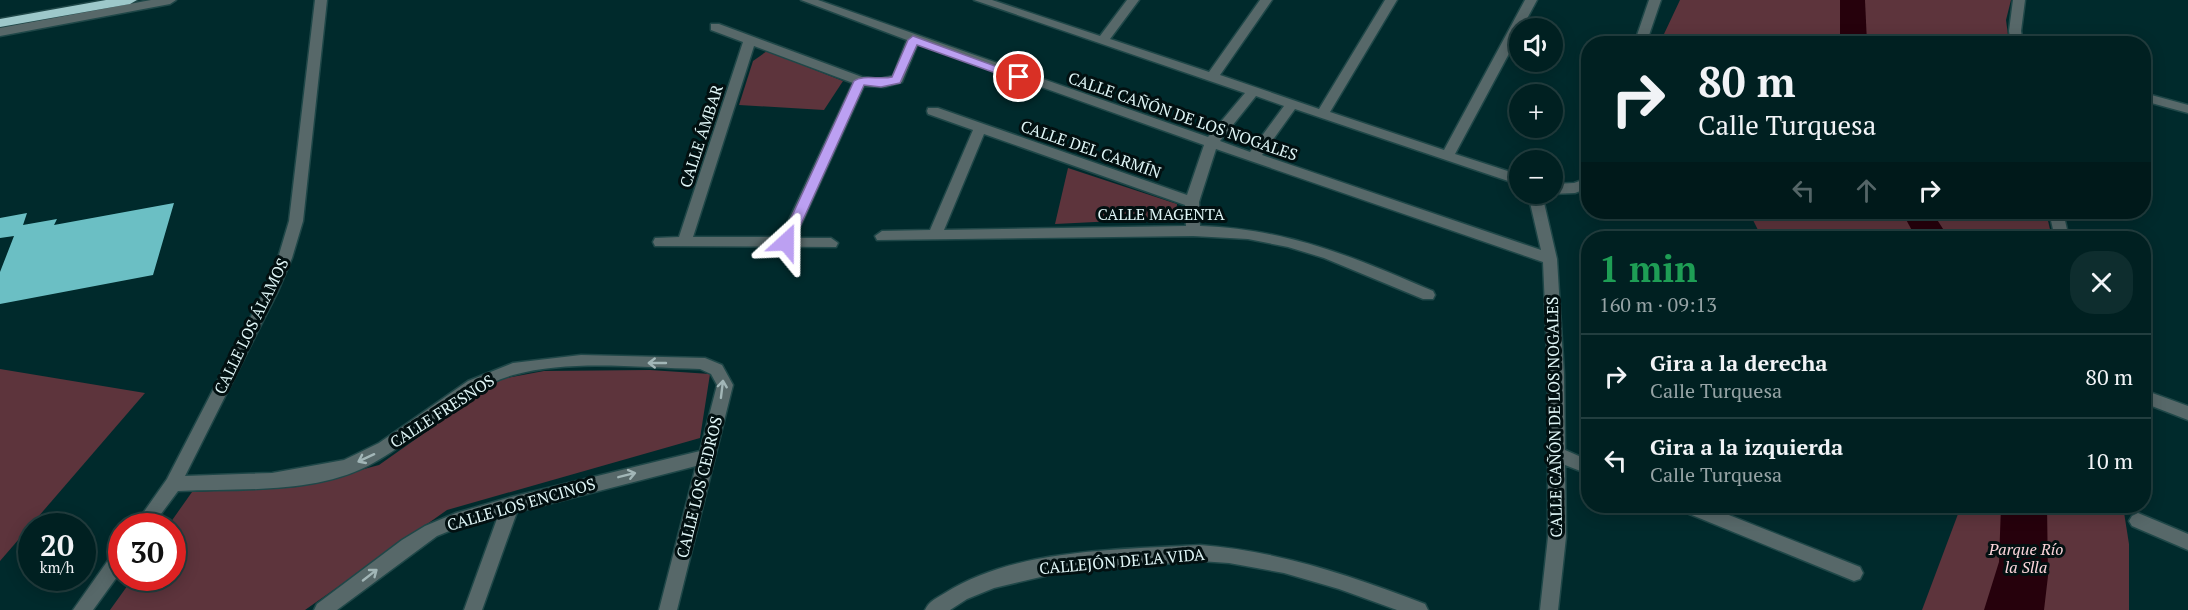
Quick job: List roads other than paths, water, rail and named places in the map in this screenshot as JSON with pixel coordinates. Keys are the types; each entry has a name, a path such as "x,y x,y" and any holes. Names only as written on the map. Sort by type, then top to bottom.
{"highway":[{"path":"0,23 130,0"}],"street":[{"path":"0,32 170,0"},
{"name":"CALLE LOS ÁLAMOS","path":"152,513 173,484 271,291 285,258 296,220 321,0"},
{"name":"CALLE CAÑÓN DE LOS NOGALES","path":"807,0 913,40 1550,259"},
{"path":"980,0 1004,4 1102,41 1509,176"},
{"path":"1102,41 1133,0"},
{"path":"1212,77 1266,0"},
{"path":"1322,115 1391,0"},
{"path":"1448,155 1532,0"},
{"path":"1643,36 1655,0"},
{"path":"2017,36 2016,8 2019,0"},
{"path":"715,27 860,81 881,83 896,80 913,40"},
{"name":"CALLE ÁMBAR","path":"684,242 750,40"},
{"path":"786,242 860,81"},
{"path":"1193,231 1192,202 1211,143 1253,91"},
{"path":"2151,99 2188,109"},
{"path":"1253,158 1291,105"},
{"name":"CALLE DEL CARMÍN","path":"933,111 1192,202"},
{"path":"936,234 980,128"},
{"path":"1563,189 1581,186"},
{"name":"CALLE CAÑÓN DE LOS NOGALES","path":"1537,204 1550,259 1558,455 1557,537 1549,610"},
{"name":"CALLE MAGENTA","path":"882,236 1193,231 1241,233 1293,243 1345,260 1428,295"},
{"path":"660,242 831,243"},
{"name":"CALLE FRESNOS","path":"173,484 302,476 337,469 363,460 389,446 459,395 488,378 512,369 545,363 700,363 715,366"},
{"name":"CALLE LOS CEDROS","path":"668,610 724,385 722,374 715,366"},
{"path":"2151,400 2188,413"},
{"path":"1558,455 1581,464"},
{"name":"CALLE LOS ENCINOS","path":"323,610 431,531 462,518 707,456"},
{"path":"473,610 511,504"},
{"path":"1706,513 1854,573"},
{"path":"2138,521 2188,542"},
{"name":"CALLEJÓN DE LA VIDA","path":"934,610 975,587 1034,568 1200,553 1227,554 1305,568 1419,610"},
{"path":"82,610 108,574"}],"park label":[{"name":"Parque Río la Slla","path":"2026,558"}]}
